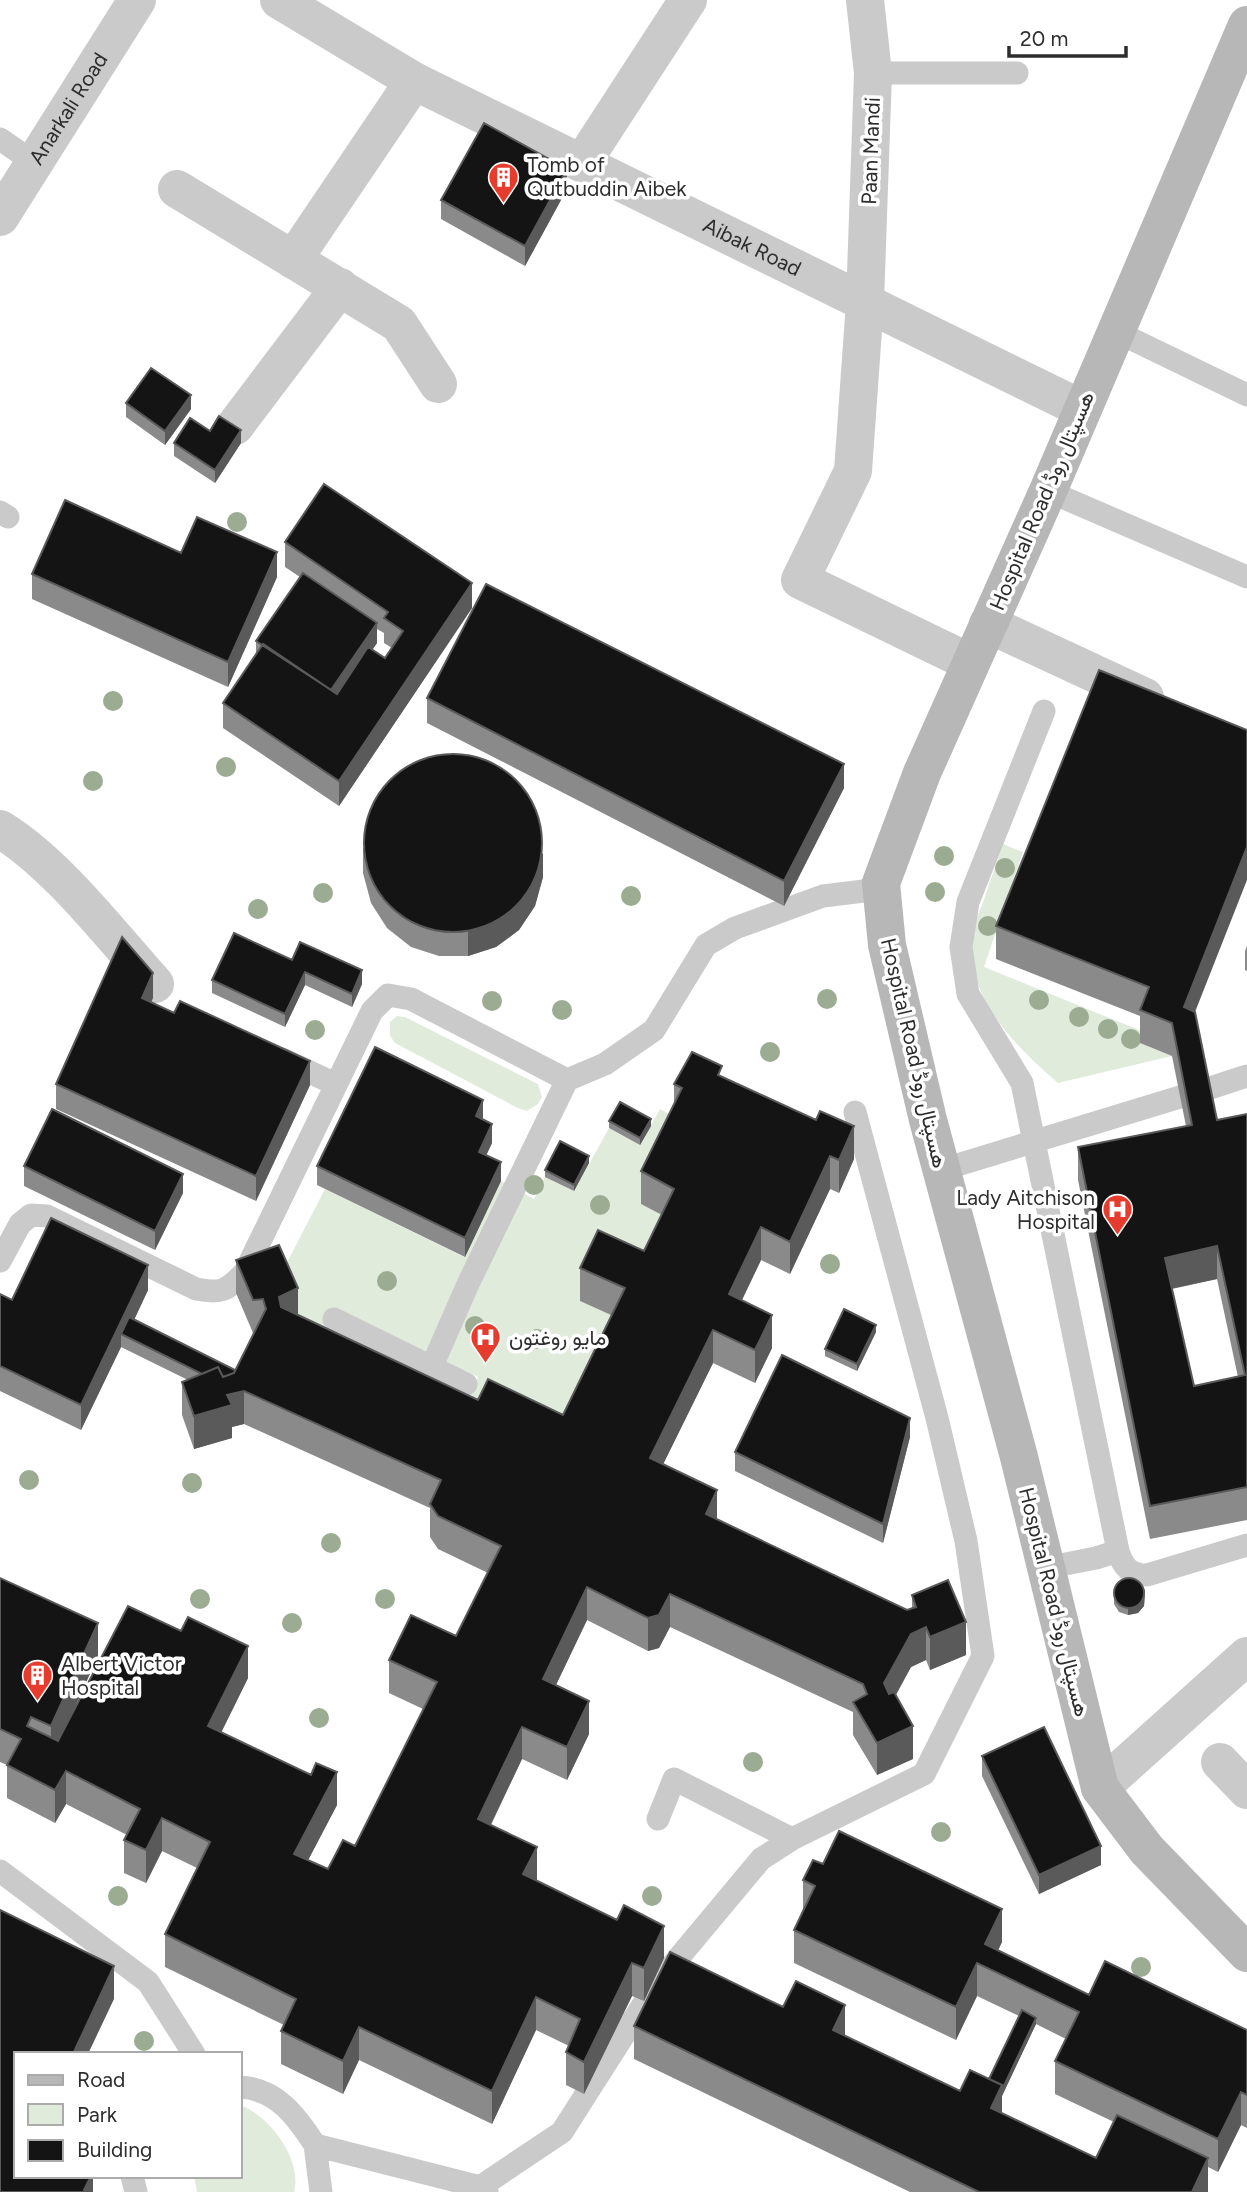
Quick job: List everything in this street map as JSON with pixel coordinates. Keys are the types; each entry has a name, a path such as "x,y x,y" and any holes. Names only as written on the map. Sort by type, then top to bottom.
{"main road":[{"name":"Hospital Road ھسپتال روڈ","path":"1247,25 1048,491 922,773 881,883 887,945 941,1170 1019,1457 1100,1788 1147,1850 1247,1953"}],"street":[{"name":"Anarkali Road","path":"0,217 137,0"},
{"name":"Aibak Road","path":"279,0 414,82 1082,409"},
{"path":"582,163 688,0"},
{"name":"Paan Mandi","path":"865,0 873,73 865,302 853,471 800,580 971,663"},
{"path":"293,260 414,82"},
{"path":"177,189 399,324 438,384"},
{"path":"235,426 340,287"},
{"path":"988,624 1176,712"},
{"path":"0,829 23,844 55,874 155,984"},
{"path":"1100,1788 1247,1656"},
{"path":"1220,1762 1247,1790"}],"lane":[{"path":"873,73 1017,73"},
{"path":"0,139 35,163"},
{"path":"1115,331 1247,395"},
{"path":"1048,491 1247,578"},
{"path":"1044,711 968,902 961,947 968,994 1022,1083 1123,1565 1132,1573 1147,1575 1247,1545"},
{"path":"432,1366 468,1284 567,1080 605,1064 653,1030 706,945 735,928 811,901 864,891 881,883"},
{"path":"0,1261 20,1224 31,1215 47,1216 196,1289 216,1293 232,1286 246,1272 372,1011 388,995 411,999 567,1080"},
{"path":"261,1049 335,1084"},
{"path":"1204,1090 1247,1076"},
{"path":"941,1170 1180,1097"},
{"path":"315,2145 483,2190 562,2132 655,1986 761,1859 792,1839 924,1774 983,1656 966,1541 937,1418 855,1112"},
{"path":"334,1319 466,1384"},
{"path":"1045,1568 1118,1551"},
{"path":"658,1819 674,1779 792,1839"},
{"path":"0,1871 148,1982 193,2052"},
{"path":"242,2088 272,2096 296,2115 315,2145 321,2192"}],"green space":[{"path":"1003,844 1023,852 984,967 1144,1032 1140,1043 1172,1056 1058,1083 1010,1036 985,1000 976,980 972,958 973,928"},
{"path":"397,1016 405,1017 538,1084 542,1097 538,1104 527,1111 518,1108 395,1043 390,1036 390,1022"},
{"path":"660,1109 682,1121 641,1204 674,1221 644,1284 580,1301 625,1321 563,1448 462,1413 478,1377 334,1309 312,1355 279,1278 325,1189 464,1257 501,1181 534,1199 545,1177 574,1191 609,1128 640,1145"},
{"path":"242,2106 262,2118 272,2128 289,2153 295,2179 294,2192 197,2192 194,2178 242,2178"}],"building":[{"name":"Tomb of Qutbuddin Aibek","path":"484,123 567,169 525,246 441,200"},
{"path":"151,368 191,395 165,431 126,403"},
{"path":"219,416 241,430 215,470 174,443 190,418 210,431"},
{"path":"324,484 472,583 339,781 223,703 263,644 337,694 368,647 385,658 403,631 384,618 388,612 285,542"},
{"path":"65,500 181,553 197,517 277,552 228,662 32,574"},
{"path":"303,573 377,623 331,690 256,641"},
{"path":"486,584 844,764 784,881 427,698"},
{"path":"1099,670 1247,730 1247,847 1184,1007 1195,1012 1217,1120 1247,1114 1247,1487 1150,1506 1078,1147 1192,1125 1172,1023 1140,1010 1149,987 996,926","holes":["1217,1246 1245,1375 1194,1386 1165,1258"]},
{"path":"453,754 487,760 516,780 536,809 542,843 536,877 516,906 487,926 453,932 419,926 390,906 370,877 364,843 370,809 390,780 419,760"},
{"path":"234,933 292,960 300,942 362,970 352,994 305,972 285,1014 212,980"},
{"path":"122,937 153,973 142,998 174,1013 180,1001 310,1061 256,1176 56,1084"},
{"path":"375,1047 483,1100 476,1116 492,1124 479,1152 501,1162 465,1238 317,1166"},
{"path":"692,1052 722,1066 718,1075 816,1120 820,1111 854,1126 839,1160 830,1156 790,1242 761,1227 729,1294 772,1315 755,1350 713,1330 650,1458 717,1490 706,1514 907,1610 916,1607 912,1595 948,1580 966,1622 930,1637 926,1627 911,1634 884,1683 889,1694 894,1692 913,1726 877,1743 853,1702 867,1694 863,1684 670,1594 659,1615 648,1618 587,1587 543,1679 589,1701 567,1747 522,1727 478,1819 537,1847 523,1874 617,1920 624,1905 664,1926 644,1968 632,1963 584,2062 566,2052 580,2019 536,1997 492,2091 359,2027 343,2061 281,2031 296,1999 165,1934 210,1842 162,1818 146,1850 124,1840 140,1809 66,1771 55,1790 7,1765 21,1739 0,1729 0,1578 98,1623 51,1726 31,1717 27,1726 58,1741 128,1606 181,1631 188,1617 248,1646 208,1726 311,1775 316,1763 337,1772 294,1854 328,1869 343,1840 355,1846 437,1682 389,1660 411,1615 456,1636 501,1546 438,1516 430,1504 441,1480 244,1391 227,1395 232,1405 194,1416 182,1382 218,1367 223,1377 234,1373 266,1309 263,1299 253,1300 236,1260 279,1245 298,1288 279,1297 281,1307 478,1400 488,1379 563,1415 625,1288 580,1268 598,1230 644,1251 674,1189 641,1171 682,1088 674,1084"},
{"path":"620,1102 651,1119 640,1138 609,1121"},
{"path":"52,1109 183,1174 155,1231 24,1166"},
{"path":"560,1141 589,1156 574,1185 545,1170"},
{"path":"51,1218 148,1265 81,1405 0,1366 0,1294 12,1300"},
{"path":"844,1309 876,1325 857,1364 825,1349"},
{"path":"129,1317 235,1370 234,1373 223,1377 218,1367 202,1374 121,1334"},
{"path":"782,1355 910,1418 883,1524 735,1452"},
{"path":"1129,1578 1140,1582 1144,1593 1140,1604 1129,1608 1118,1604 1114,1593 1118,1582"},
{"path":"1044,1727 1101,1846 1039,1875 982,1756"},
{"path":"839,1831 1002,1909 985,1944 1089,1995 1105,1961 1247,2030 1247,2095 1241,2092 1218,2139 1055,2061 1079,2012 977,1963 956,2007 794,1930 815,1886 803,1880 813,1860 823,1864"},
{"path":"0,1910 114,1966 74,2052 14,2052 14,2178 90,2178 84,2190 87,2192 0,2192"},
{"path":"670,1952 783,2007 796,1981 845,2005 833,2030 960,2091 970,2070 1002,2085 991,2108 1096,2158 1117,2115 1208,2158 1192,2192 979,2192 634,2026"},
{"path":"1022,2010 1036,2018 1002,2090 1002,2085 989,2079"}],"place":[{"name":"Tomb of Qutbuddin Aibek","path":"504,204"},
{"name":"Lady Aitchison Hospital","path":"1118,1237"},
{"name":"مایو روغتون","path":"486,1365"},
{"name":"Albert Victor Hospital","path":"38,1703"}]}
